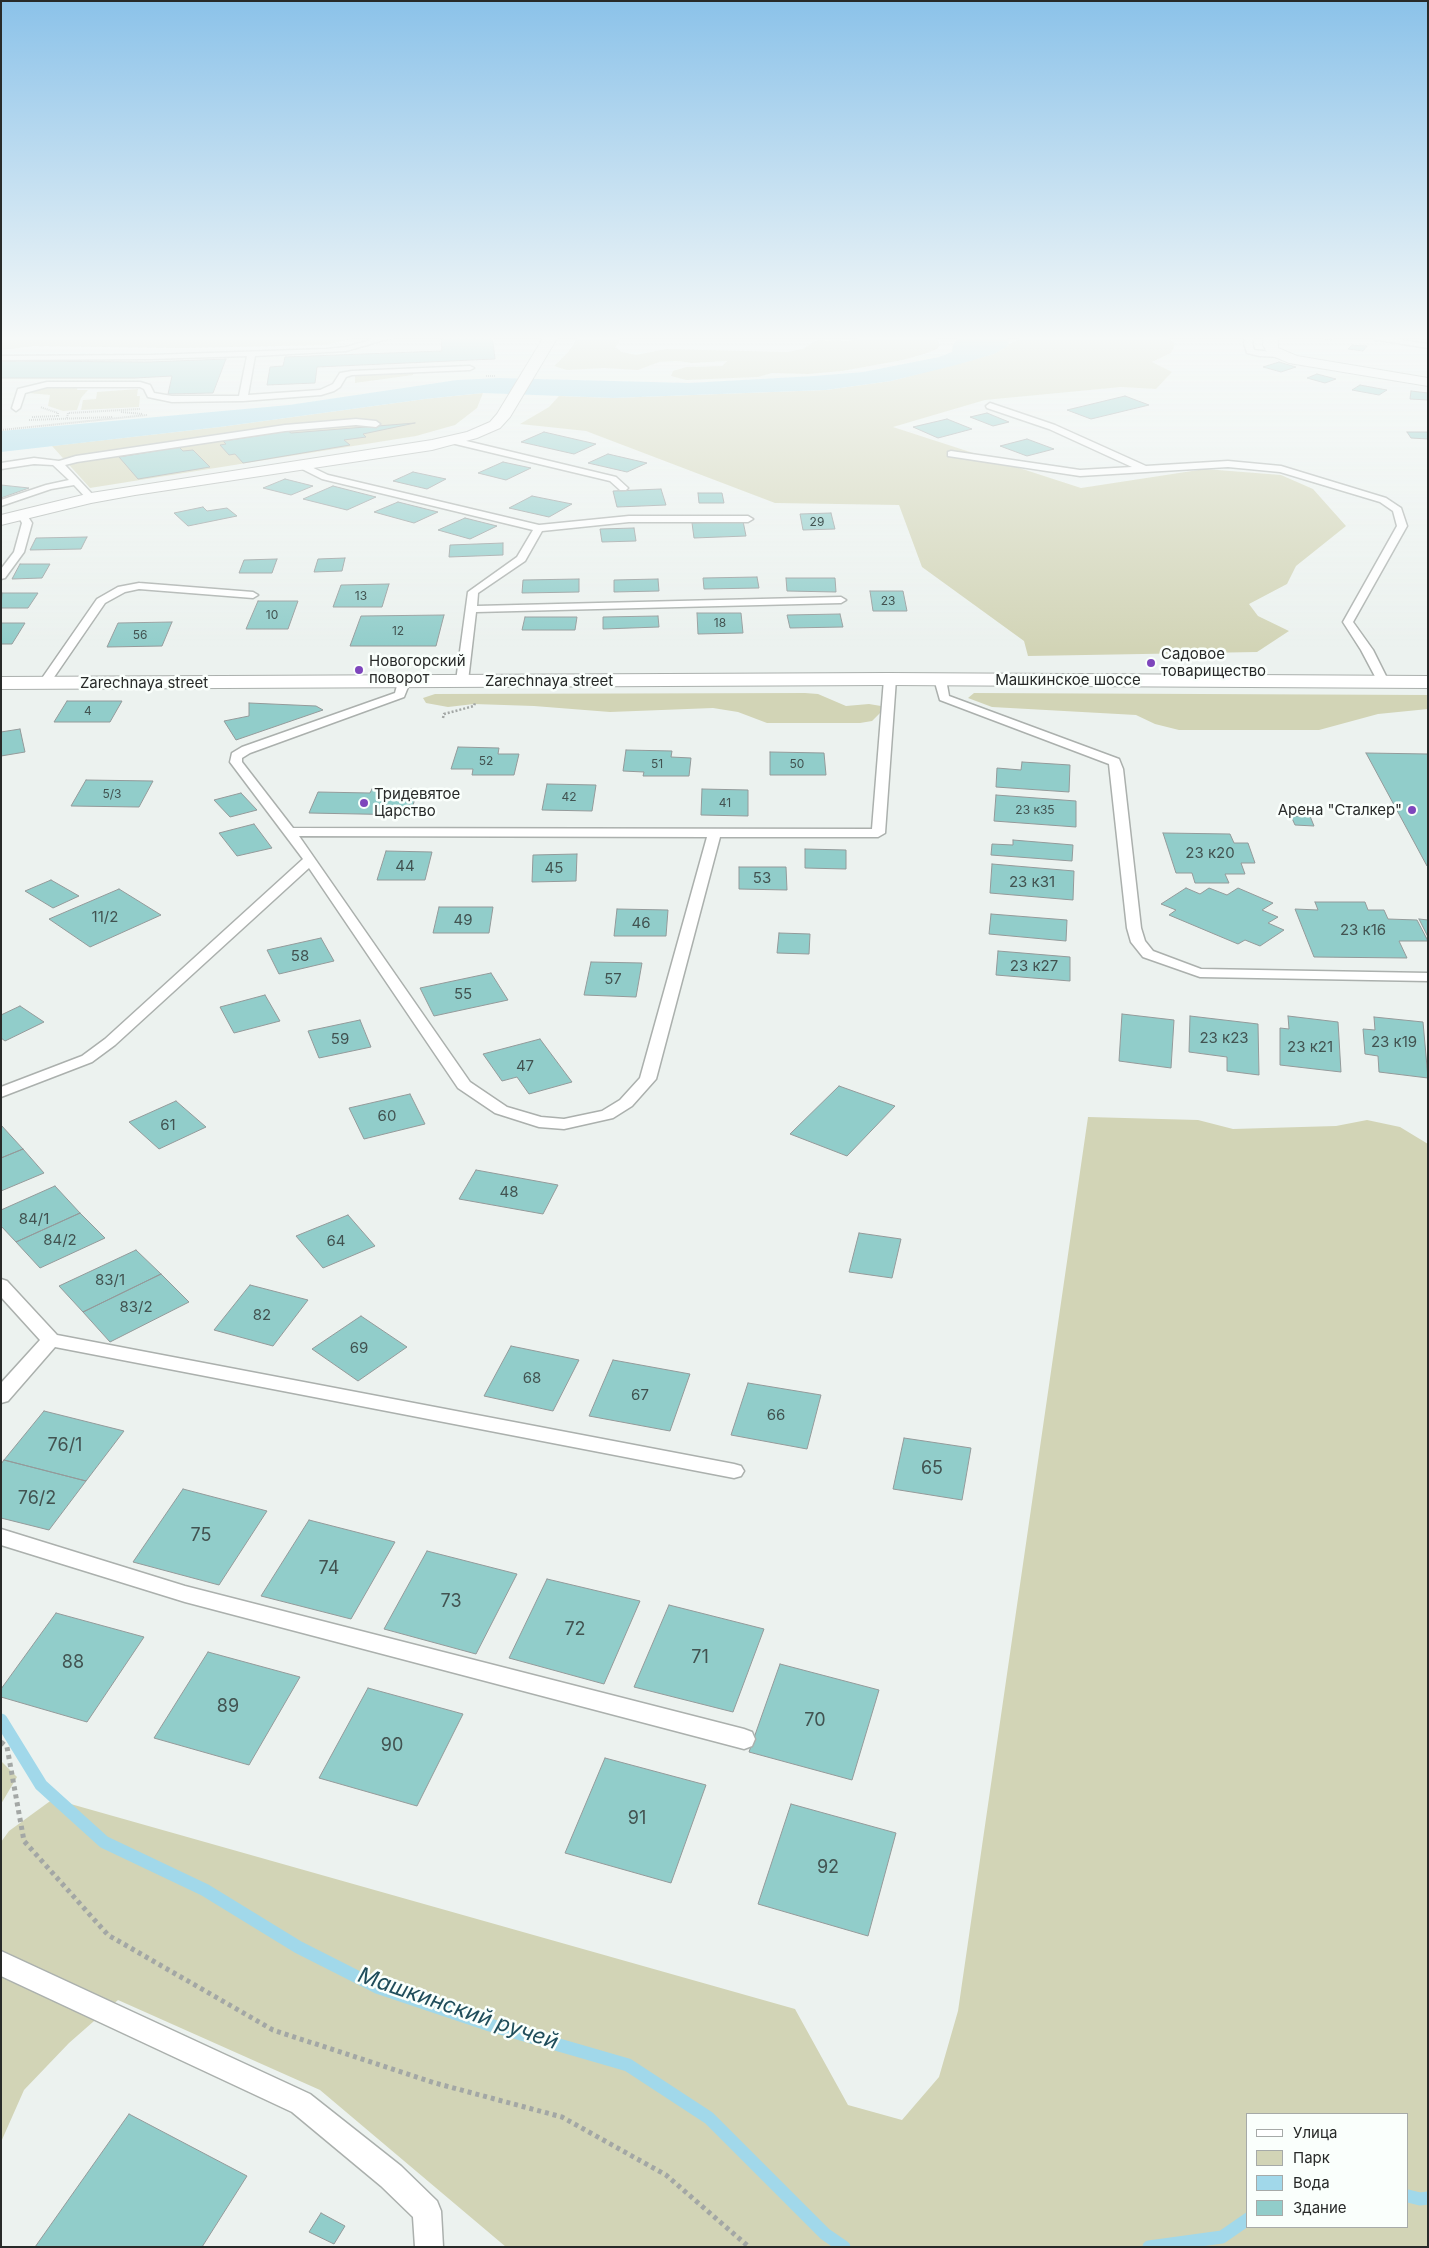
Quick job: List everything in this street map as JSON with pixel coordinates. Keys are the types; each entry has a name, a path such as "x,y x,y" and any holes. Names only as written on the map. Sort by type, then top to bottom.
{"main road":[{"path":"1,520 90,498 457,440"},
{"name":"Машкинское шоссе","path":"889,679 1428,682"},
{"name":"Zarechnaya street","path":"1,683 889,679"}],"lane":[{"path":"1,466 34,461 59,464 76,459 204,440"},
{"path":"1080,440 1146,470"},
{"path":"454,441 613,479 623,488"},
{"path":"951,454 1080,473 1228,464 1281,469 1383,500 1398,510 1402,526 1348,622 1367,650 1383,682"},
{"path":"59,464 90,498"},
{"path":"301,465 325,477 539,528 629,519 748,520"},
{"path":"1,503 49,487 75,482"},
{"path":"1,576 19,552 27,523 22,514"},
{"path":"462,681 473,592 520,559 539,528"},
{"path":"44,684 101,601 122,589 139,586 253,595"},
{"path":"470,609 840,600"},
{"path":"290,832 714,834 878,832 889,679"},
{"path":"940,679 944,698 1115,762 1134,928 1138,942 1148,954 1169,964 1200,973 1428,977"},
{"path":"404,682 400,695 246,750 236,756 236,762 310,860 464,1086 501,1110 539,1122 564,1124 607,1115 626,1103 648,1079 714,834"},
{"path":"1,1092 62,1070 87,1058 110,1042 310,860"},
{"path":"1,1285 51,1340 734,1471"},
{"path":"1,1396 51,1340"},
{"path":"1,1538 185,1594 744,1739"},
{"path":"1,1963 301,2103 391,2176 427,2211 429,2247"}],"path":[{"path":"443,718 444,714 474,706 476,698"},
{"path":"1,1742 7,1747 24,1840 108,1935 273,2030 435,2083 562,2117 666,2175 749,2247"}],"green space":[{"path":"106,440 392,440 90,488 52,446"},
{"path":"609,440 933,440 1081,488 1205,469 1281,475 1313,489 1346,526 1296,566 1287,584 1249,604 1258,616 1289,631 1257,652 1028,656 1024,641 922,567 899,505 775,503"},
{"path":"974,693 1428,695 1428,709 1378,714 1319,730 1179,730 1155,724 1136,715 992,707 968,698"},
{"path":"435,694 818,694 846,706 869,704 881,706 882,711 872,721 860,723 767,723 738,712 713,708 610,712 534,706 474,704 448,707 426,703 423,698"},
{"path":"1088,1117 1198,1120 1233,1129 1336,1126 1367,1120 1400,1127 1428,1144 1428,2247 506,2247 320,2090 118,2000 69,2043 24,2090 1,2142 1,1842 9,1831 53,1799 795,2009 848,2105 902,2120 939,2077 958,2011"},
{"path":"1,1761 17,1777 1,1804"}],"water":[{"path":"1,440 107,440 1,452"}],"building":[{"path":"345,440 350,445 243,463 235,454 229,455 220,445 226,444 223,441"},
{"path":"526,440 578,440 596,444 574,454 521,442"},
{"path":"1029,440 1054,449 1027,456 1000,446"},
{"path":"179,447 183,451 193,450 210,467 138,479 119,457"},
{"path":"608,454 647,463 627,472 588,463"},
{"path":"503,462 531,468 506,480 478,473"},
{"path":"413,472 446,479 427,489 393,481"},
{"path":"285,479 313,486 291,495 263,488"},
{"path":"1,485 29,488 1,498"},
{"path":"333,486 376,497 347,510 303,499"},
{"path":"661,489 666,505 617,507 613,491"},
{"path":"698,493 722,493 724,503 699,503"},
{"path":"532,496 572,504 549,517 509,508"},
{"path":"398,502 438,512 414,523 374,512"},
{"path":"203,507 207,511 227,508 237,516 188,526 174,513"},
{"path":"831,513 835,529 803,530 800,514"},
{"path":"465,518 497,526 470,539 438,530"},
{"path":"743,521 746,536 694,538 692,523"},
{"path":"634,528 636,541 602,542 600,529"},
{"path":"87,537 81,549 30,550 36,538"},
{"path":"503,543 503,555 449,557 450,545"},
{"path":"345,558 342,571 314,572 318,559"},
{"path":"277,559 272,573 239,573 244,560"},
{"path":"20,564 50,564 42,578 12,579"},
{"path":"757,577 759,588 704,589 703,578"},
{"path":"786,578 835,578 836,592 787,591"},
{"path":"579,579 579,592 522,593 523,580"},
{"path":"658,579 659,591 614,592 614,580"},
{"path":"389,584 382,607 333,607 341,585"},
{"path":"870,591 903,591 907,611 873,611"},
{"path":"2,593 38,593 28,608 1,608"},
{"path":"258,601 298,601 288,629 246,629"},
{"path":"697,613 741,613 743,633 698,634"},
{"path":"840,614 843,627 790,628 787,615"},
{"path":"444,615 436,646 350,646 361,616"},
{"path":"658,616 659,627 603,629 603,617"},
{"path":"525,617 577,617 575,630 522,630"},
{"path":"172,622 162,646 107,647 118,623"},
{"path":"1,623 25,623 12,644 1,644"},
{"path":"67,701 122,701 110,722 54,722"},
{"path":"249,703 316,706 323,710 236,740 224,721 249,716"},
{"path":"20,729 25,752 1,756 1,732"},
{"path":"458,747 499,748 498,754 519,754 514,775 472,775 473,769 451,769"},
{"path":"626,750 672,751 671,757 691,758 689,776 643,776 644,772 623,771"},
{"path":"770,752 824,753 826,775 770,775"},
{"name":"Арена \"Сталкер\"","path":"1366,753 1428,754 1428,866 1427,866"},
{"path":"1022,762 1070,765 1069,792 996,787 997,768 1021,770"},
{"path":"86,780 153,781 139,807 71,806"},
{"path":"547,784 596,785 592,811 542,810"},
{"name":"Тридевятое Царство","path":"372,789 418,789 410,815 309,813 318,792 370,793"},
{"path":"702,789 748,790 748,816 701,815"},
{"path":"241,793 257,810 230,817 214,800"},
{"path":"996,795 1076,801 1076,827 994,821"},
{"path":"1291,816 1310,816 1314,826 1295,825"},
{"path":"254,824 272,848 237,856 219,833"},
{"path":"1163,833 1230,834 1234,843 1248,843 1255,863 1241,863 1245,874 1225,874 1229,883 1195,883 1192,873 1176,873"},
{"path":"1013,840 1073,845 1072,861 991,855 992,844 1013,845"},
{"path":"805,849 846,850 846,869 805,868"},
{"path":"386,851 432,852 425,880 377,880"},
{"path":"577,854 576,881 532,882 533,855"},
{"path":"992,864 1074,871 1073,900 990,893"},
{"path":"739,867 786,867 787,890 739,889"},
{"path":"51,880 79,896 53,908 25,891"},
{"path":"1186,888 1200,894 1209,888 1227,895 1238,888 1273,903 1262,910 1278,917 1268,923 1284,930 1260,946 1245,940 1238,944 1169,915 1176,910 1161,904"},
{"path":"119,889 161,915 90,947 49,919"},
{"path":"1315,902 1365,902 1368,910 1384,910 1388,919 1417,920 1428,941 1399,941 1407,958 1314,957 1295,909 1318,910"},
{"path":"439,907 493,907 489,933 433,933"},
{"path":"617,909 668,910 666,936 614,936"},
{"path":"991,914 1067,920 1066,941 989,934"},
{"path":"1419,919 1428,920 1428,937"},
{"path":"779,933 810,934 809,954 777,953"},
{"path":"321,938 334,961 279,974 267,950"},
{"path":"998,951 1070,957 1070,981 996,975"},
{"path":"591,962 642,963 636,997 584,995"},
{"path":"491,973 508,1000 434,1016 420,988"},
{"path":"265,995 280,1021 234,1033 220,1007"},
{"path":"20,1006 44,1022 5,1041 1,1038 1,1015"},
{"path":"1122,1014 1174,1020 1171,1068 1119,1061"},
{"path":"1190,1016 1258,1024 1259,1075 1227,1071 1227,1057 1189,1052"},
{"path":"1288,1016 1338,1022 1341,1072 1280,1065 1280,1028 1289,1029"},
{"path":"1374,1017 1423,1022 1428,1078 1379,1072 1378,1056 1365,1054 1363,1029 1375,1030"},
{"path":"360,1020 371,1047 319,1058 308,1031"},
{"path":"540,1039 572,1082 529,1094 517,1077 502,1081 483,1054"},
{"path":"839,1086 895,1106 847,1156 790,1134"},
{"path":"410,1094 425,1124 364,1139 349,1108"},
{"path":"176,1101 206,1127 159,1149 129,1122"},
{"path":"1,1125 23,1149 1,1158"},
{"path":"23,1149 44,1173 1,1191 1,1158"},
{"path":"476,1170 558,1185 543,1214 459,1199"},
{"path":"55,1186 80,1213 16,1242 1,1226 1,1210"},
{"path":"80,1213 105,1238 40,1268 16,1242"},
{"path":"348,1215 375,1246 323,1268 296,1236"},
{"path":"859,1233 901,1239 892,1278 849,1272"},
{"path":"136,1250 161,1274 83,1312 59,1286"},
{"path":"161,1274 189,1302 110,1342 83,1312"},
{"path":"250,1285 308,1300 273,1346 214,1330"},
{"path":"361,1316 407,1347 358,1381 312,1349"},
{"path":"511,1346 579,1360 553,1411 484,1396"},
{"path":"613,1360 690,1374 670,1431 589,1416"},
{"path":"748,1383 821,1395 807,1449 731,1435"},
{"path":"44,1411 124,1431 86,1481 4,1460"},
{"path":"904,1438 971,1448 962,1500 893,1489"},
{"path":"4,1460 86,1481 49,1530 1,1518 1,1464"},
{"path":"183,1489 267,1511 219,1585 133,1562"},
{"path":"309,1520 395,1542 351,1619 261,1596"},
{"path":"427,1551 517,1574 476,1654 384,1629"},
{"path":"547,1579 640,1601 604,1684 509,1658"},
{"path":"669,1605 764,1629 733,1712 634,1687"},
{"path":"56,1613 144,1637 87,1722 1,1697 1,1689"},
{"path":"208,1652 300,1677 249,1765 154,1738"},
{"path":"780,1664 879,1690 852,1780 749,1752"},
{"path":"368,1688 463,1714 417,1806 319,1778"},
{"path":"605,1758 706,1785 671,1883 565,1853"},
{"path":"791,1804 896,1833 868,1936 758,1904"},
{"path":"129,2114 247,2176 202,2247 35,2247"},
{"path":"321,2213 345,2226 334,2244 309,2232"}],"waterway":[{"name":"Машкинский ручей","path":"1,1720 41,1785 104,1842 205,1890 298,1947 377,1987 490,2025 628,2065 709,2118 825,2234 844,2247"},
{"name":"Машкинский ручей","path":"1409,2196 1420,2199 1428,2198"},
{"name":"Машкинский ручей","path":"1149,2247 1222,2237 1246,2220"}],"place":[{"name":"Садовое товарищество","path":"1151,663"},
{"name":"Новогорский поворот","path":"359,670"},
{"name":"Тридевятое Царство","path":"364,803"},
{"name":"Арена \"Сталкер\"","path":"1412,810"}]}
